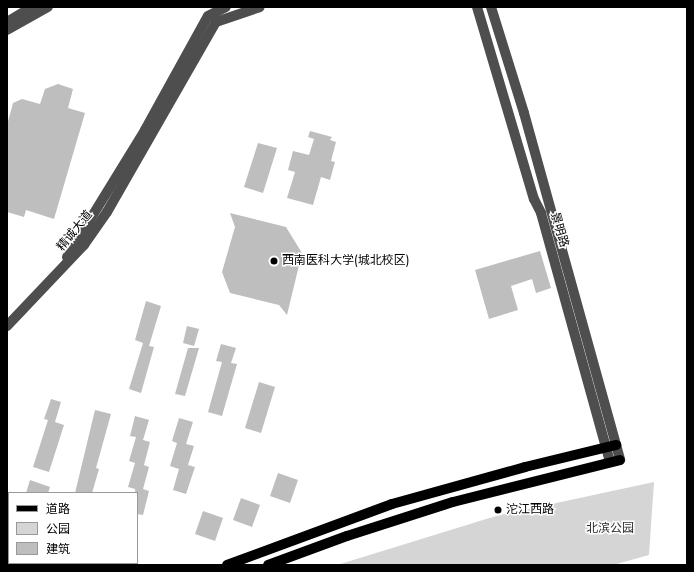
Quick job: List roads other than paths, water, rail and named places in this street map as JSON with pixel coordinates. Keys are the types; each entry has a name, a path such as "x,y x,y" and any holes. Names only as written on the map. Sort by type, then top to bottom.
{"main road":[{"path":"227,565 392,504 611,446"},
{"path":"268,565 347,536 453,502 615,461"}],"street":[{"path":"7,22 32,7"},
{"path":"7,30 48,7"},
{"name":"精诚大道","path":"62,268 149,124 205,21 216,10 226,7"},
{"name":"精诚大道","path":"62,268 84,245 107,212 216,22 260,7"},
{"name":"景明路","path":"477,7 534,198 541,213 611,446"},
{"name":"景明路","path":"491,7 524,113 615,461"},
{"path":"7,326 62,268"}],"place":[{"name":"西南医科大学(城北校区)","path":"274,261"},
{"name":"沱江西路","path":"498,510"}],"park label":[{"name":"北滨公园","path":"610,529"}]}
